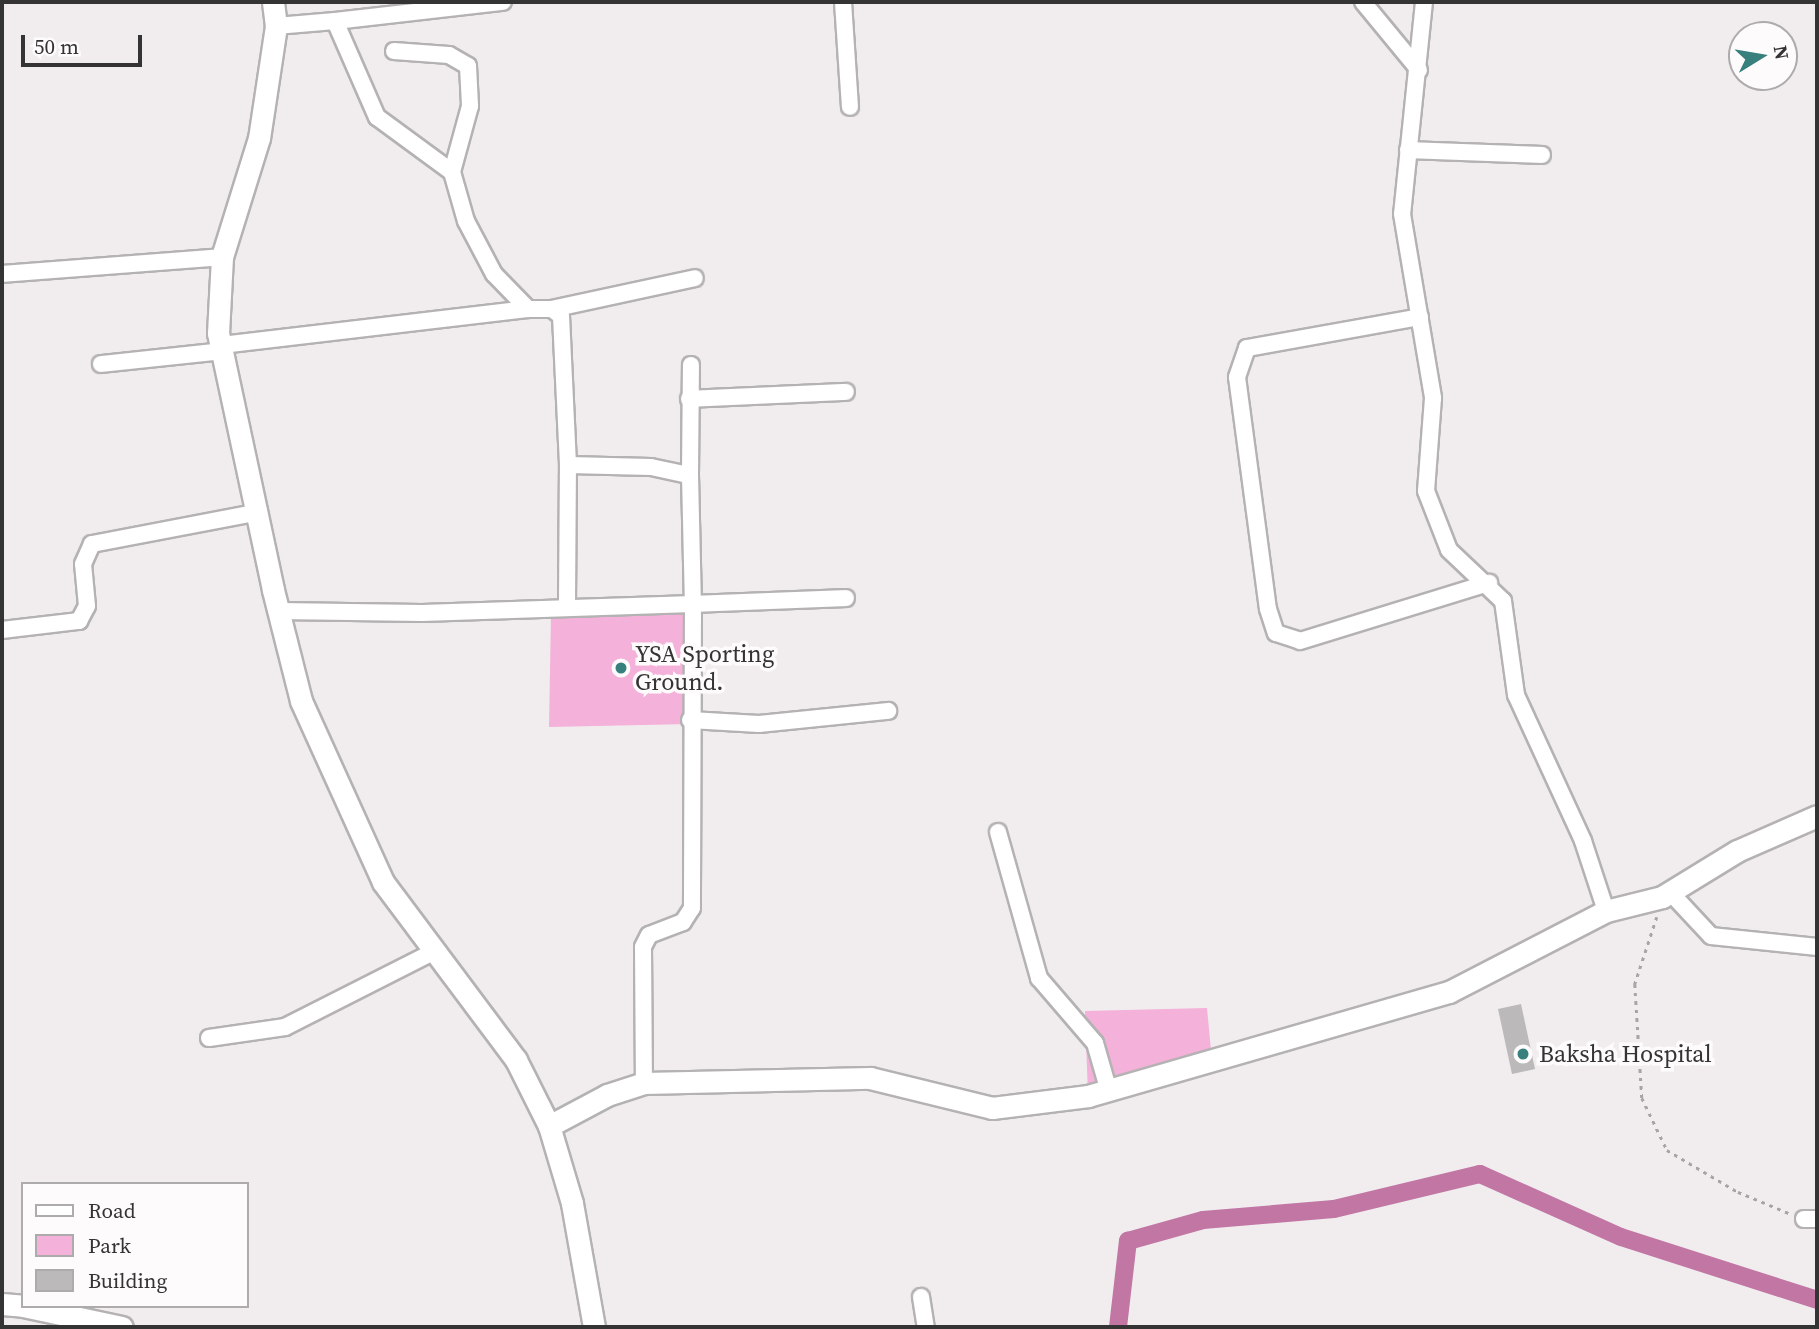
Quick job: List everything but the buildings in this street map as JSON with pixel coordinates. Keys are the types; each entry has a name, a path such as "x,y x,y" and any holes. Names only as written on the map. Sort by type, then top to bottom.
{"street":[{"path":"273,2 276,26 258,138 222,257 221,348 259,512 278,611 301,701 336,788 383,882 431,953 471,995 516,1060 549,1126 572,1203 594,1327"},
{"path":"276,26 503,2"},
{"path":"843,2 843,36 850,107"},
{"path":"1363,2 1419,70"},
{"path":"1424,2 1402,214 1433,398 1426,491 1432,514 1449,550 1489,583 1503,601 1516,695 1583,841 1606,911"},
{"path":"335,21 377,117 452,172 481,255 528,309"},
{"path":"394,51 449,55 468,65 470,106 452,172"},
{"path":"1408,150 1542,155"},
{"path":"2,274 222,257"},
{"path":"100,364 528,309 552,309 695,278"},
{"path":"552,309 563,322 568,465 567,604"},
{"path":"1420,317 1247,348 1237,377 1268,609 1276,633 1300,642 1489,583"},
{"path":"644,1083 643,947 654,931 687,920 692,908 691,365"},
{"path":"689,399 846,391"},
{"path":"568,465 651,467 690,475"},
{"path":"2,630 79,621 87,606 83,564 92,544 259,512"},
{"path":"278,611 422,613 567,604 693,604 846,598"},
{"path":"690,720 759,724 888,711"},
{"path":"549,1126 644,1083 870,1078 992,1108 1065,1101 1449,992 1606,911 1666,894 1737,851 1817,816"},
{"path":"998,832 1039,978 1095,1043 1108,1088"},
{"path":"1666,894 1711,936 1817,947"},
{"path":"209,1038 285,1027 431,953"},
{"path":"922,1297 926,1327"},
{"path":"2,1304 21,1306"},
{"path":"32,1308 122,1327"}],"path":[{"path":"1666,894 1635,984 1642,1098 1667,1150 1738,1192 1811,1219"}],"green space":[{"name":"YSA Sporting Ground.","path":"693,612 690,724 549,727 551,613"},
{"path":"1207,1008 1212,1061 1088,1096 1085,1011"}],"waterway":[{"path":"1118,1327 1128,1241 1203,1220 1334,1209 1480,1174 1621,1237 1817,1300"}],"place":[{"name":"YSA Sporting Ground.","path":"621,668"},
{"name":"Baksha Hospital","path":"1523,1054"}]}
